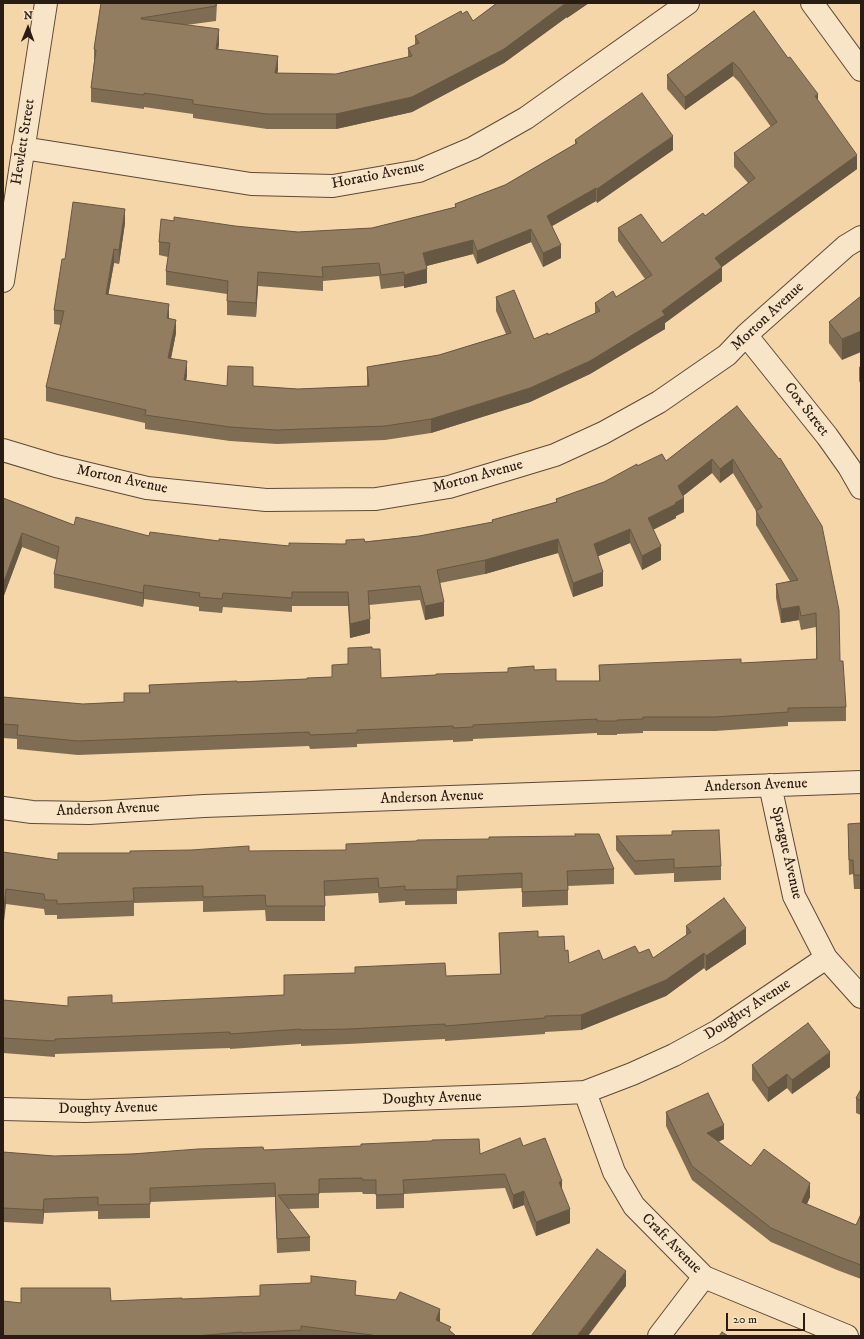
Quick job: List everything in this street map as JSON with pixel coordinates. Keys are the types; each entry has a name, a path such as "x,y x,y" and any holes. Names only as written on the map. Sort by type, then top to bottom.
{"street":[{"name":"Hewlett Street","path":"3,281 46,3"},
{"name":"Horatio Avenue","path":"23,148 251,184 333,186 419,171 473,148 526,118 688,3"},
{"path":"812,3 861,70"},
{"name":"Morton Avenue","path":"3,450 56,466 146,488 266,500 384,498 449,487 555,455 603,433 659,402 727,355 746,335 846,246 861,237"},
{"name":"Cox Street","path":"746,335 827,436 849,467 861,488"},
{"name":"Anderson Avenue","path":"3,808 32,812 89,813 204,806 861,782"},
{"name":"Sprague Avenue","path":"770,785 794,896 826,958 861,997"},
{"name":"Doughty Avenue","path":"3,1108 85,1111 585,1092 646,1068 674,1055 718,1031 826,958"},
{"name":"Craft Avenue","path":"585,1092 614,1172 634,1206 704,1277 847,1336"},
{"path":"659,1336 704,1277"}],"building":[{"path":"101,3 216,3 216,6 141,19 219,29 216,49 278,56 275,73 336,74 412,56 408,48 419,43 415,36 461,11 462,14 467,11 473,21 497,3 566,3 504,49 412,97 336,114 267,114 193,104 193,100 144,93 144,95 91,88 96,50 94,49"},
{"path":"754,11 788,58 790,57 818,94 815,96 857,155 715,258 722,267 662,311 665,315 590,361 530,388 431,419 385,426 277,430 230,427 145,415 146,410 46,387 64,311 54,310 62,259 65,259 73,202 125,209 119,250 114,249 106,294 169,304 167,318 176,320 168,358 187,361 184,380 227,386 228,366 253,367 253,386 298,389 369,386 367,367 439,355 511,333 496,297 514,290 534,339 548,333 548,335 600,311 595,303 613,291 616,297 652,275 618,228 641,214 662,243 703,213 705,216 755,178 734,153 777,122 739,68 733,62 685,97 667,75"},
{"path":"642,93 673,136 597,189 596,188 547,216 561,245 543,253 531,229 477,251 473,240 423,253 427,269 404,275 404,272 381,275 379,263 322,267 323,277 258,272 256,303 227,301 228,281 166,271 170,243 159,242 161,219 174,221 174,217 235,226 298,232 372,228 456,207 455,204 505,185 577,143 575,140"},
{"path":"861,296 861,331 842,339 829,322"},
{"path":"737,406 779,459 780,458 822,526 839,610 840,661 843,661 846,707 788,708 788,712 715,717 643,717 643,719 617,721 597,721 597,719 473,725 473,727 453,728 453,726 357,730 357,733 310,735 309,732 78,741 17,735 18,725 3,724 3,697 83,704 124,702 124,693 150,693 149,685 332,677 332,665 348,664 348,648 372,647 372,649 380,649 381,678 436,674 508,672 508,668 534,666 534,670 556,669 556,681 600,681 599,665 741,659 741,663 817,659 816,613 801,616 799,606 781,609 776,584 798,580 756,511 762,507 733,459 720,469 712,459 678,486 684,498 675,503 676,504 648,518 661,546 642,556 630,529 594,544 603,572 573,583 558,539 485,560 437,570 444,602 425,606 420,586 368,591 370,619 350,624 348,592 292,592 292,598 223,593 222,599 199,597 200,593 144,585 143,593 54,574 59,547 22,533 3,584 3,498 74,525 76,517 149,536 150,532 219,541 219,539 289,546 289,543 346,544 346,540 364,539 365,542 419,536 493,522 492,520 557,502 556,499 604,482 637,464 637,466 662,454 666,461"},
{"path":"861,823 861,875 854,875 853,860 849,860 848,824"},
{"path":"719,830 721,866 674,868 674,859 635,861 616,836 672,835 672,831"},
{"path":"575,834 599,834 614,869 567,871 568,890 522,892 522,873 457,876 457,889 405,890 405,886 379,888 378,878 324,881 325,906 266,906 265,895 203,897 203,886 133,888 134,901 57,904 57,900 45,900 44,894 6,889 3,915 3,852 58,860 58,853 130,853 130,851 191,850 249,846 249,851 346,850 346,844 417,840 489,839 489,837 576,836"},
{"path":"724,898 746,928 706,956 704,953 666,980 581,1015 545,1016 545,1018 445,1026 445,1024 348,1029 301,1029 230,1034 230,1032 55,1039 55,1041 3,1038 3,1000 68,1006 68,997 112,995 112,1003 284,995 284,975 355,973 355,967 445,963 446,976 501,974 499,933 538,931 538,937 564,936 565,951 568,950 569,963 599,950 603,960 635,946 639,953 649,949 653,958 691,932 686,926"},
{"path":"808,1023 830,1052 792,1080 787,1074 768,1088 752,1065"},
{"path":"861,1089 861,1101 856,1098"},
{"path":"708,1093 724,1125 707,1133 751,1166 764,1149 810,1183 802,1202 856,1225 861,1214 861,1265 771,1228 692,1166 666,1112"},
{"path":"520,1138 523,1146 545,1138 562,1181 559,1182 570,1209 536,1222 524,1191 513,1195 505,1174 403,1180 404,1194 376,1195 376,1180 363,1180 362,1178 319,1179 319,1194 278,1195 310,1237 277,1239 275,1183 150,1188 150,1204 98,1205 98,1197 44,1199 43,1210 3,1208 3,1152 54,1156 132,1154 198,1149 263,1147 264,1150 361,1146 361,1144 432,1140 479,1139 480,1154"},
{"path":"597,1249 626,1271 577,1336 531,1336"},
{"path":"311,1276 356,1281 355,1295 396,1300 400,1292 440,1309 436,1320 451,1327 449,1330 456,1336 375,1336 301,1326 301,1330 242,1332 195,1336 3,1336 3,1301 21,1303 21,1288 110,1288 111,1301 260,1296 260,1285 311,1283"},
{"path":"722,1332 728,1336 719,1336"}]}
